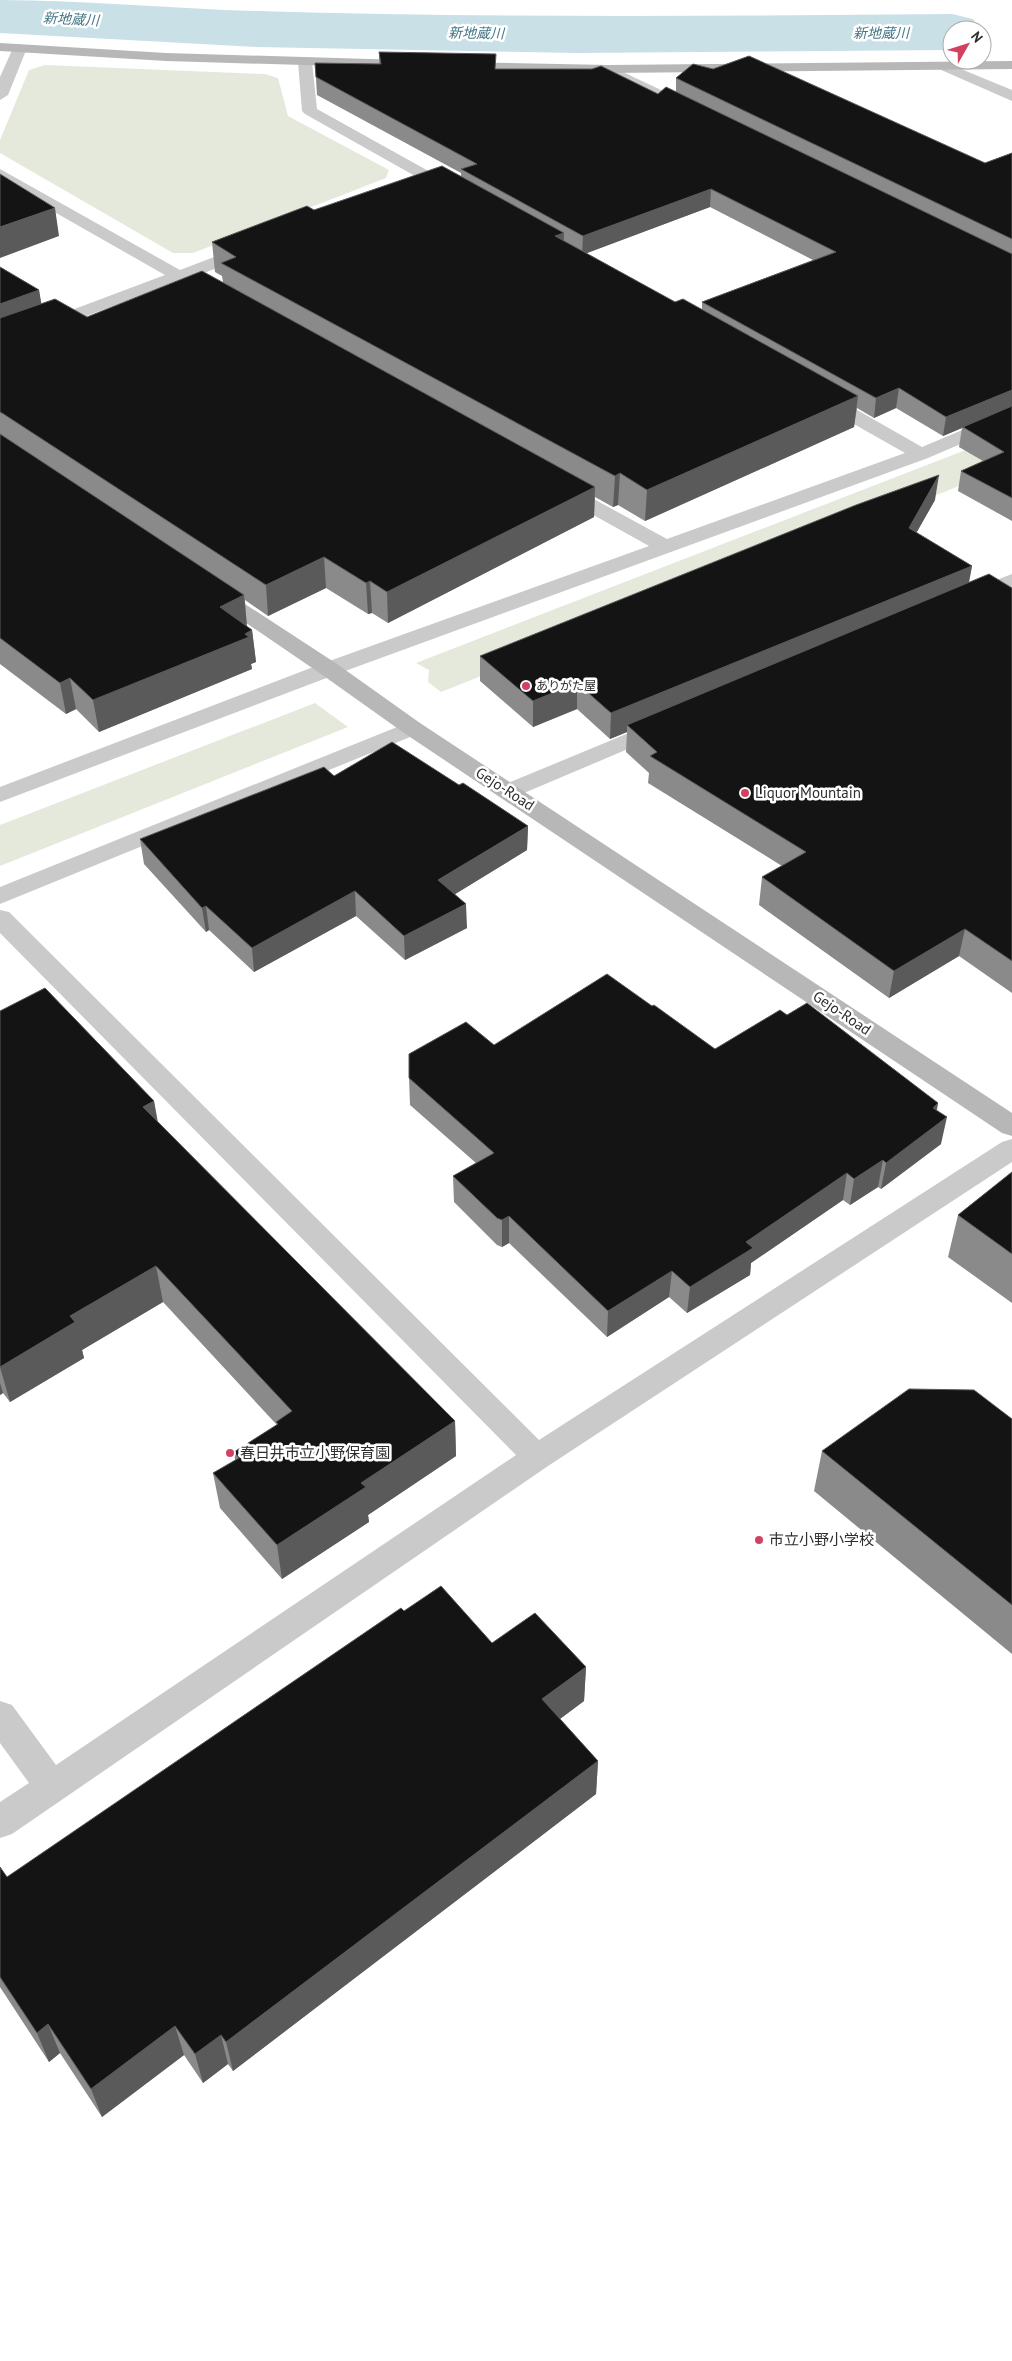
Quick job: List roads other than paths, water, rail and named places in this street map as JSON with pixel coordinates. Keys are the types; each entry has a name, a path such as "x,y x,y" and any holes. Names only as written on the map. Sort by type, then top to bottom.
{"street":[{"path":"0,47 305,62 418,65"},
{"path":"0,95 20,48"},
{"path":"305,62 310,111 466,198"},
{"path":"992,65 1012,65"},
{"path":"447,66 608,68 942,66"},
{"path":"608,68 705,116"},
{"path":"953,70 1012,96"},
{"path":"0,174 232,306"},
{"path":"414,186 432,179"},
{"path":"0,344 261,246"},
{"path":"809,391 920,454"},
{"path":"0,794 329,669 920,454 1012,415"},
{"path":"543,479 664,546"},
{"path":"948,606 1012,580"},
{"name":"Gejo-Road","path":"197,581 329,669 412,728 1012,1126"},
{"path":"509,791 683,718"},
{"path":"0,896 412,728"},
{"path":"0,918 537,1458"},
{"path":"0,1822 537,1458 1012,1149"},
{"path":"0,1716 52,1787"}],"waterway":[{"name":"新地蔵川","path":"0,15 256,29 576,35 942,32"}],"place":[{"name":"ありがた屋","path":"526,686"},
{"name":"Liquor Mountain","path":"745,793"},
{"name":"春日井市立小野保育園","path":"230,1453"},
{"name":"市立小野小学校","path":"759,1540"}]}
